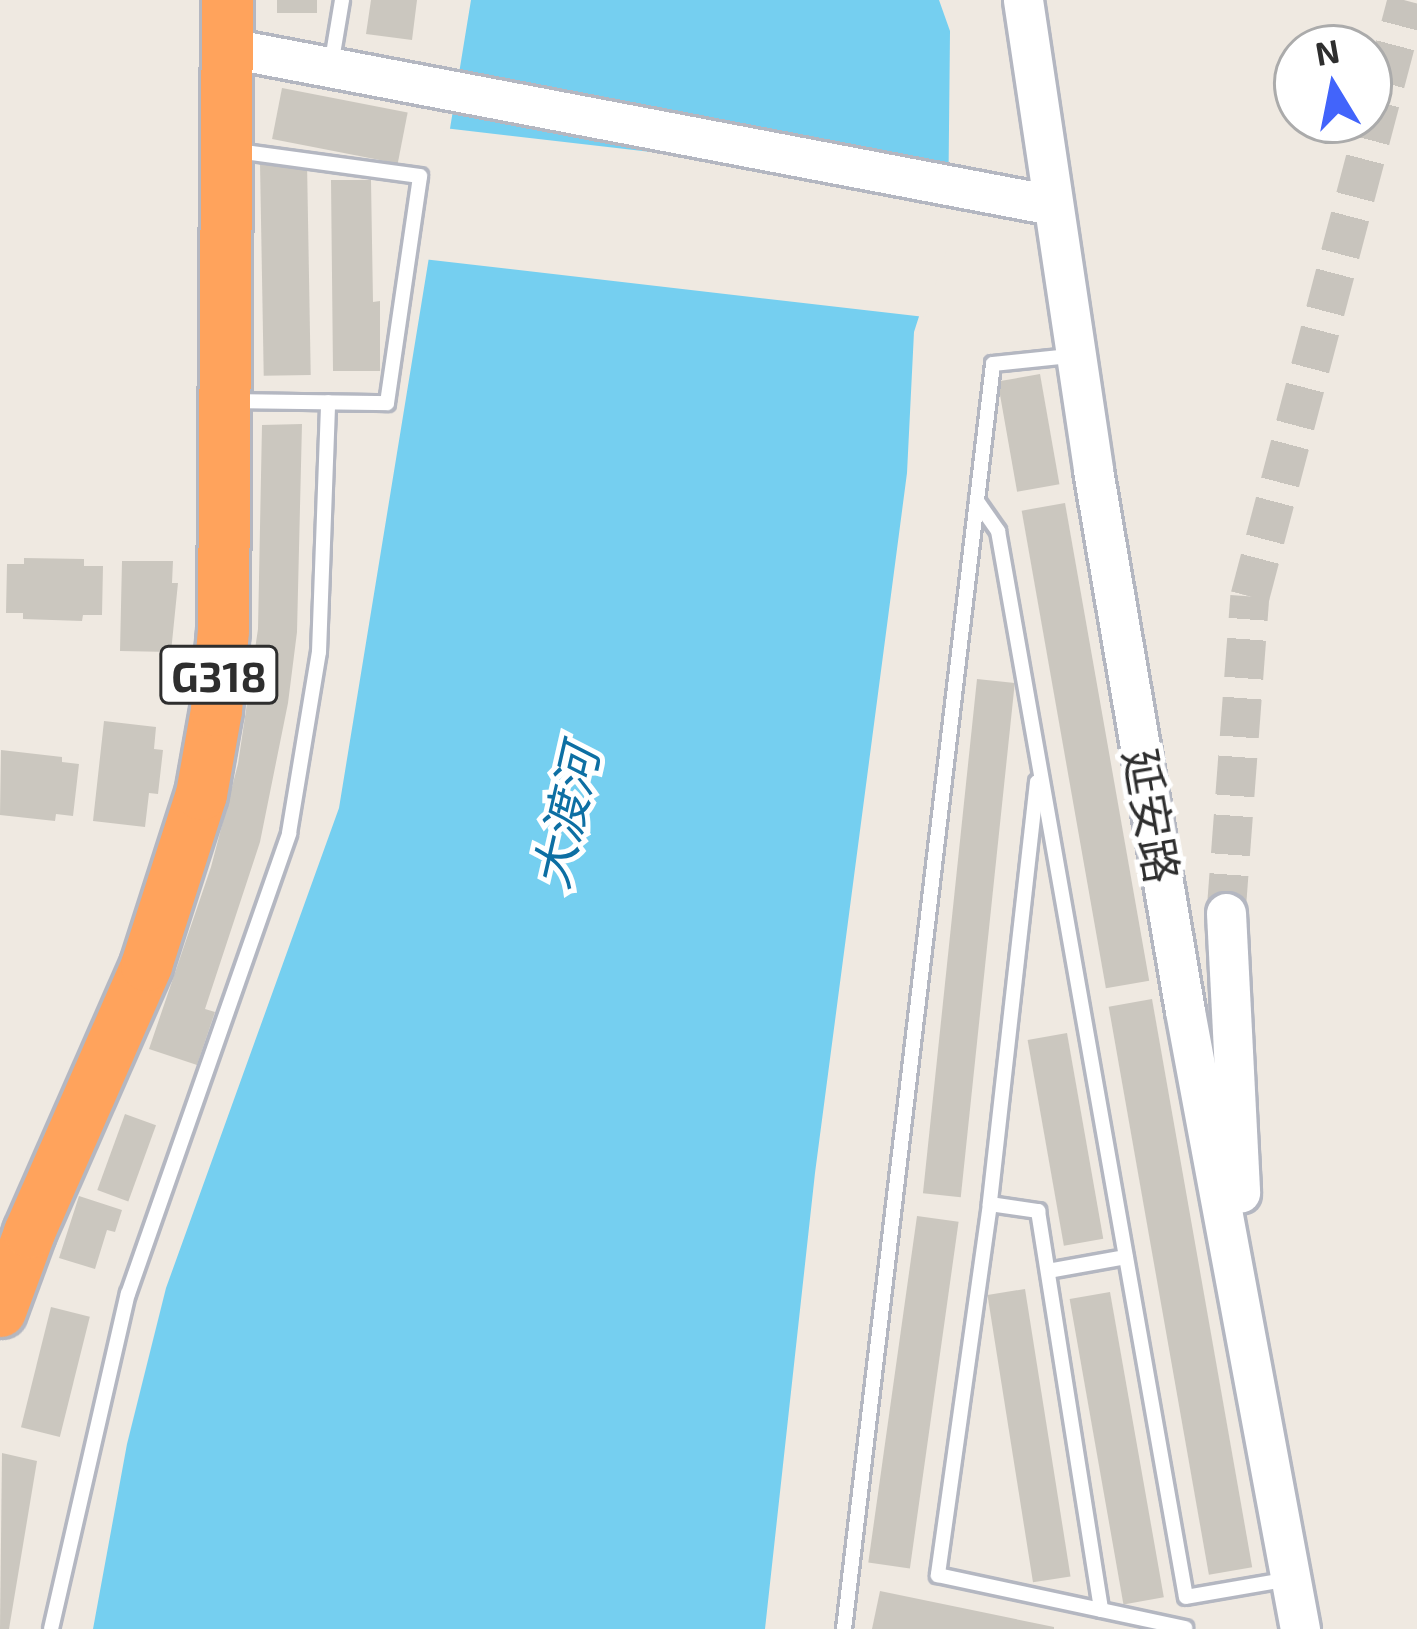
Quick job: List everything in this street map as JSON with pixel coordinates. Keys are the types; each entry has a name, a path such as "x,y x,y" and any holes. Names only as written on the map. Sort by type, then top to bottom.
{"highway":[{"name":"G318","path":"0,1311 28,1232 146,965 201,794 223,630 225,24"}],"main road":[{"name":"延安路","path":"1023,0 1075,356 1185,1011 1300,1629"},
{"path":"225,24 330,69 1052,205"},
{"path":"1226,913 1248,1348"}],"lane":[{"path":"330,69 342,0"},
{"path":"224,149 420,176 387,403 224,401"},
{"path":"844,1629 993,364 1075,356"},
{"path":"51,1629 128,1294 289,833 319,652 328,402"},
{"path":"977,501 998,531 1186,1597 1185,1629 938,1575 990,1204 1039,765"},
{"path":"990,1204 1038,1211 1100,1610"},
{"path":"1048,1271 1126,1257"},
{"path":"1186,1597 1291,1579"}],"water":[{"name":"大渡河","path":"471,0 939,0 950,31 948,226 914,332 907,473 815,1173 765,1629 93,1629 127,1444 166,1288 339,808"}],"pier":[{"path":"444,128 954,187 954,227 925,317 423,259"}],"building":[{"path":"277,0 317,0 317,13 277,13"},
{"path":"371,0 417,0 412,40 366,34"},
{"path":"282,88 408,112 398,163 272,139"},
{"path":"307,162 311,375 264,376 260,163"},
{"path":"331,180 371,180 373,302 380,301 380,371 333,371"},
{"path":"1040,374 1059,484 1017,492 998,381"},
{"path":"302,424 297,632 288,703 260,842 205,1009 215,1012 197,1065 149,1049 211,867 238,764 258,629 262,425"},
{"path":"1065,503 1149,981 1106,988 1022,511"},
{"path":"24,558 84,559 84,566 103,566 102,615 83,615 82,621 23,619 23,613 6,613 7,564 24,564"},
{"path":"122,561 173,561 172,583 178,583 171,652 120,651"},
{"path":"977,679 1015,683 961,1197 923,1193"},
{"path":"104,721 156,727 154,749 163,750 158,794 149,793 145,827 93,821"},
{"path":"1,750 62,757 62,762 79,764 73,816 56,814 55,821 0,815"},
{"path":"1152,999 1252,1567 1209,1575 1109,1007"},
{"path":"1067,1033 1103,1239 1064,1246 1028,1040"},
{"path":"125,1114 156,1125 128,1201 97,1190"},
{"path":"79,1196 122,1210 115,1232 107,1230 95,1269 59,1258"},
{"path":"917,1216 959,1222 910,1568 868,1563"},
{"path":"1025,1289 1071,1576 1033,1582 987,1295"},
{"path":"1110,1292 1164,1597 1123,1604 1070,1299"},
{"path":"51,1307 90,1317 60,1437 21,1427"},
{"path":"2,1453 37,1461 9,1629 0,1629"},
{"path":"880,1591 1054,1627 1054,1629 872,1629"}],"tunnel":[{"path":"1226,913 1250,596 1407,0"}]}
